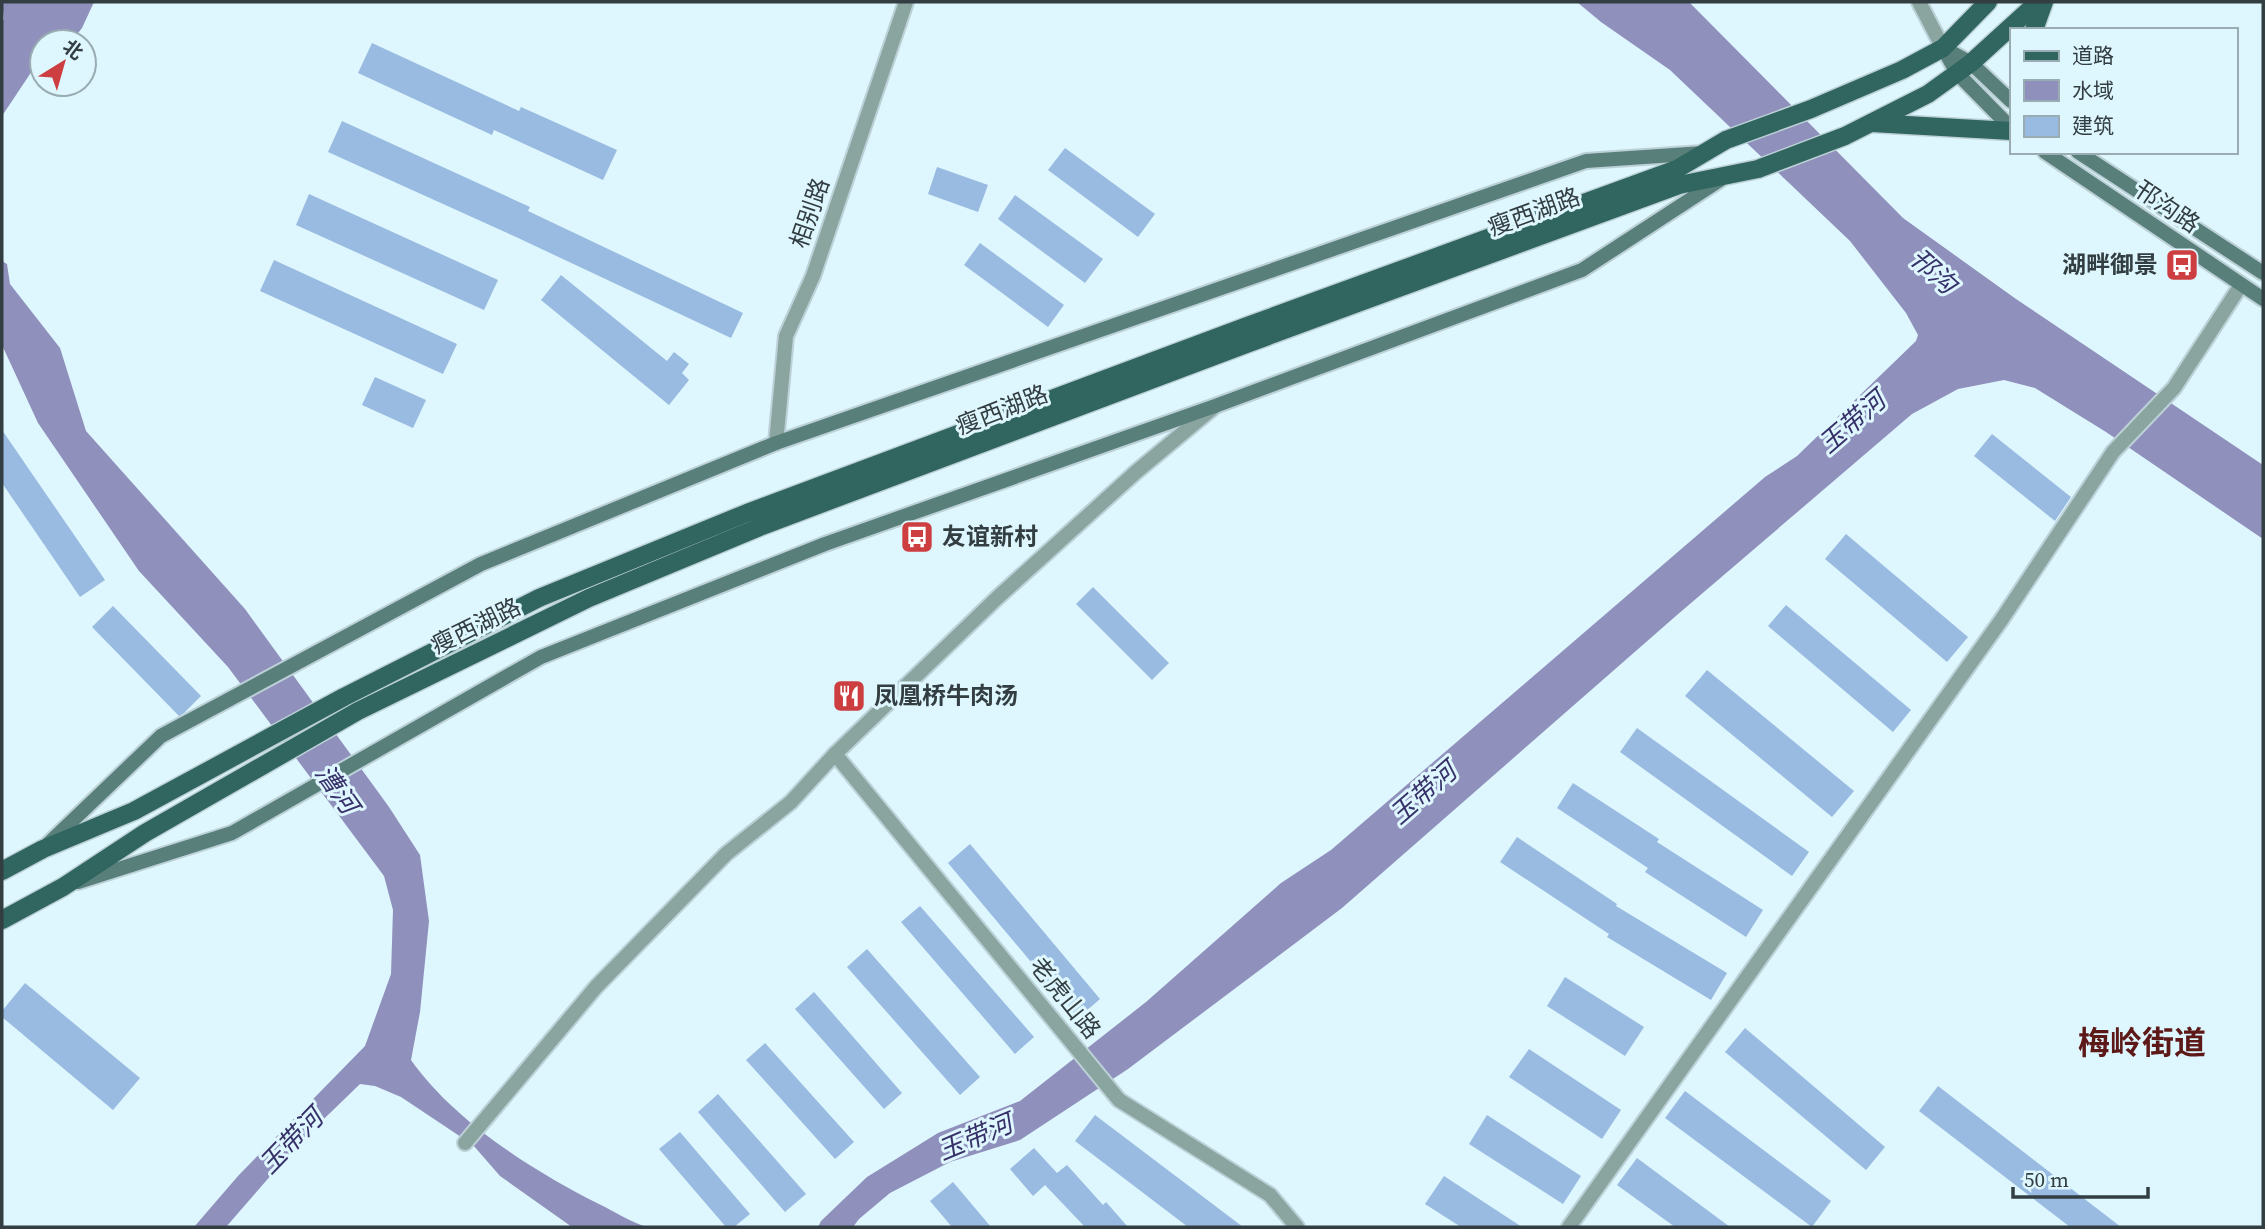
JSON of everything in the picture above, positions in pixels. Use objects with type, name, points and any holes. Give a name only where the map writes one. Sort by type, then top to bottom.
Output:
[{"type":"main road","name":"瘦西湖路","points":[[2,871],[43,849],[134,811],[344,697],[539,598],[735,518],[1677,169],[1726,140],[1811,109],[1902,70],[1943,48],[1989,2]]},
{"type":"main road","name":"瘦西湖路","points":[[2,920],[63,887],[145,833],[358,711],[589,598],[762,526],[1249,343],[1679,185],[1758,169],[1845,136],[1928,94],[1964,68],[2038,2]]},
{"type":"main road","points":[[2035,28],[2044,2]]},
{"type":"main road","points":[[1872,123],[2010,130]]},
{"type":"street","name":"相别路","points":[[776,443],[786,336],[813,275],[906,2]]},
{"type":"street","points":[[1919,2],[1943,48],[1964,68],[2010,100]]},
{"type":"street","points":[[1964,68],[2010,129]]},
{"type":"street","points":[[43,849],[160,736],[481,564],[776,443],[1586,161],[1704,153]]},
{"type":"street","name":"邗沟路","points":[[2048,154],[2263,299]]},
{"type":"street","name":"邗沟路","points":[[2081,154],[2263,273]]},
{"type":"street","points":[[63,887],[232,833],[541,657],[825,544],[1215,406],[1582,270],[1725,176]]},
{"type":"street","points":[[1569,1227],[2002,619],[2113,452],[2174,388],[2241,285]]},
{"type":"street","points":[[465,1143],[605,978],[726,854],[791,802],[835,754],[997,597],[1136,472],[1215,406]]},
{"type":"street","name":"老虎山路","points":[[835,754],[1119,1100],[1270,1195],[1297,1227]]},
{"type":"water","points":[[2,2],[94,2],[82,28],[28,28],[28,77],[2,116],[2,22]]},
{"type":"water","points":[[1577,2],[1689,2],[1903,218],[2016,299],[2263,465],[2263,539],[2106,432],[2035,388],[2004,380],[1958,389],[1912,414],[1342,908],[1128,1069],[1020,1140],[950,1162],[890,1193],[853,1227],[818,1227],[867,1177],[938,1133],[1020,1101],[1146,1002],[1281,883],[1331,850],[1765,477],[1797,456],[1916,341],[1918,335],[1906,313],[1850,241],[1670,70]]},
{"type":"water","points":[[2,261],[7,264],[10,284],[60,348],[86,431],[245,609],[389,807],[420,855],[429,921],[420,1012],[411,1060],[449,1104],[496,1142],[574,1191],[647,1227],[572,1227],[500,1176],[473,1145],[401,1097],[375,1086],[360,1084],[299,1143],[226,1227],[194,1227],[238,1176],[365,1046],[391,974],[393,910],[384,876],[228,667],[139,571],[38,423],[2,345]]},
{"type":"building","points":[[372,43],[519,111],[521,107],[617,150],[603,180],[494,130],[492,135],[358,73]]},
{"type":"building","points":[[342,121],[530,207],[528,211],[743,313],[731,338],[328,152]]},
{"type":"building","points":[[1065,148],[1155,214],[1138,237],[1048,170]]},
{"type":"building","points":[[937,167],[988,185],[978,212],[928,194]]},
{"type":"building","points":[[309,194],[498,280],[484,310],[296,225]]},
{"type":"building","points":[[1015,195],[1103,259],[1085,283],[998,219]]},
{"type":"building","points":[[980,243],[1064,305],[1048,327],[964,265]]},
{"type":"building","points":[[274,260],[457,344],[443,374],[260,291]]},
{"type":"building","points":[[561,275],[667,361],[674,352],[689,364],[682,373],[689,380],[669,405],[541,300]]},
{"type":"building","points":[[375,377],[426,400],[413,428],[362,405]]},
{"type":"building","points":[[2,430],[105,580],[80,597],[2,483]]},
{"type":"building","points":[[1992,434],[2071,497],[2055,521],[1974,456]]},
{"type":"building","points":[[1846,534],[1968,637],[1947,662],[1825,559]]},
{"type":"building","points":[[1093,587],[1169,663],[1152,680],[1076,604]]},
{"type":"building","points":[[1786,605],[1911,710],[1893,732],[1768,626]]},
{"type":"building","points":[[113,606],[201,696],[184,713],[179,716],[92,627]]},
{"type":"building","points":[[1707,670],[1854,791],[1832,817],[1685,696]]},
{"type":"building","points":[[1637,728],[1809,852],[1792,876],[1620,752]]},
{"type":"building","points":[[1573,783],[1659,839],[1657,842],[1763,910],[1746,937],[1645,872],[1648,868],[1557,808]]},
{"type":"building","points":[[1517,837],[1617,904],[1616,906],[1727,973],[1711,1000],[1607,937],[1609,934],[1500,862]]},
{"type":"building","points":[[970,844],[1100,999],[1078,1018],[948,863]]},
{"type":"building","points":[[920,906],[1034,1037],[1015,1054],[901,922]]},
{"type":"building","points":[[867,949],[980,1077],[960,1095],[847,967]]},
{"type":"building","points":[[1565,977],[1644,1027],[1625,1056],[1547,1006]]},
{"type":"building","points":[[25,983],[140,1078],[113,1110],[2,1017],[2,1011]]},
{"type":"building","points":[[814,992],[902,1093],[884,1109],[795,1009]]},
{"type":"building","points":[[1745,1028],[1885,1147],[1866,1170],[1725,1052]]},
{"type":"building","points":[[765,1043],[854,1142],[835,1159],[746,1060]]},
{"type":"building","points":[[1529,1049],[1621,1110],[1602,1139],[1509,1077]]},
{"type":"building","points":[[1938,1086],[2121,1227],[2070,1227],[1919,1111]]},
{"type":"building","points":[[1685,1091],[1831,1201],[1812,1227],[1665,1118]]},
{"type":"building","points":[[718,1094],[806,1194],[785,1212],[698,1112]]},
{"type":"building","points":[[1095,1115],[1243,1227],[1188,1227],[1075,1141]]},
{"type":"building","points":[[1487,1115],[1581,1176],[1563,1204],[1469,1144]]},
{"type":"building","points":[[680,1132],[750,1214],[734,1227],[726,1227],[659,1149]]},
{"type":"building","points":[[1034,1148],[1057,1173],[1067,1165],[1103,1205],[1106,1202],[1128,1227],[1085,1227],[1045,1185],[1033,1196],[1010,1169]]},
{"type":"building","points":[[1637,1158],[1730,1227],[1675,1227],[1617,1185]]},
{"type":"building","points":[[1444,1176],[1522,1227],[1461,1227],[1425,1204]]},
{"type":"building","points":[[953,1182],[991,1227],[952,1227],[930,1201]]},
{"type":"place","name":"湖畔御景","points":[[2182,265]]},
{"type":"place","name":"友谊新村","points":[[917,537]]},
{"type":"place","name":"凤凰桥牛肉汤","points":[[849,696]]},
{"type":"district","name":"梅岭街道","points":[[2142,1043]]},
{"type":"water label","name":"邗沟","points":[[1933,271]]},
{"type":"water label","name":"玉带河","points":[[1852,422]]},
{"type":"water label","name":"漕河","points":[[337,789]]},
{"type":"water label","name":"玉带河","points":[[1423,793]]},
{"type":"water label","name":"玉带河","points":[[975,1137]]},
{"type":"water label","name":"玉带河","points":[[291,1141]]}]
